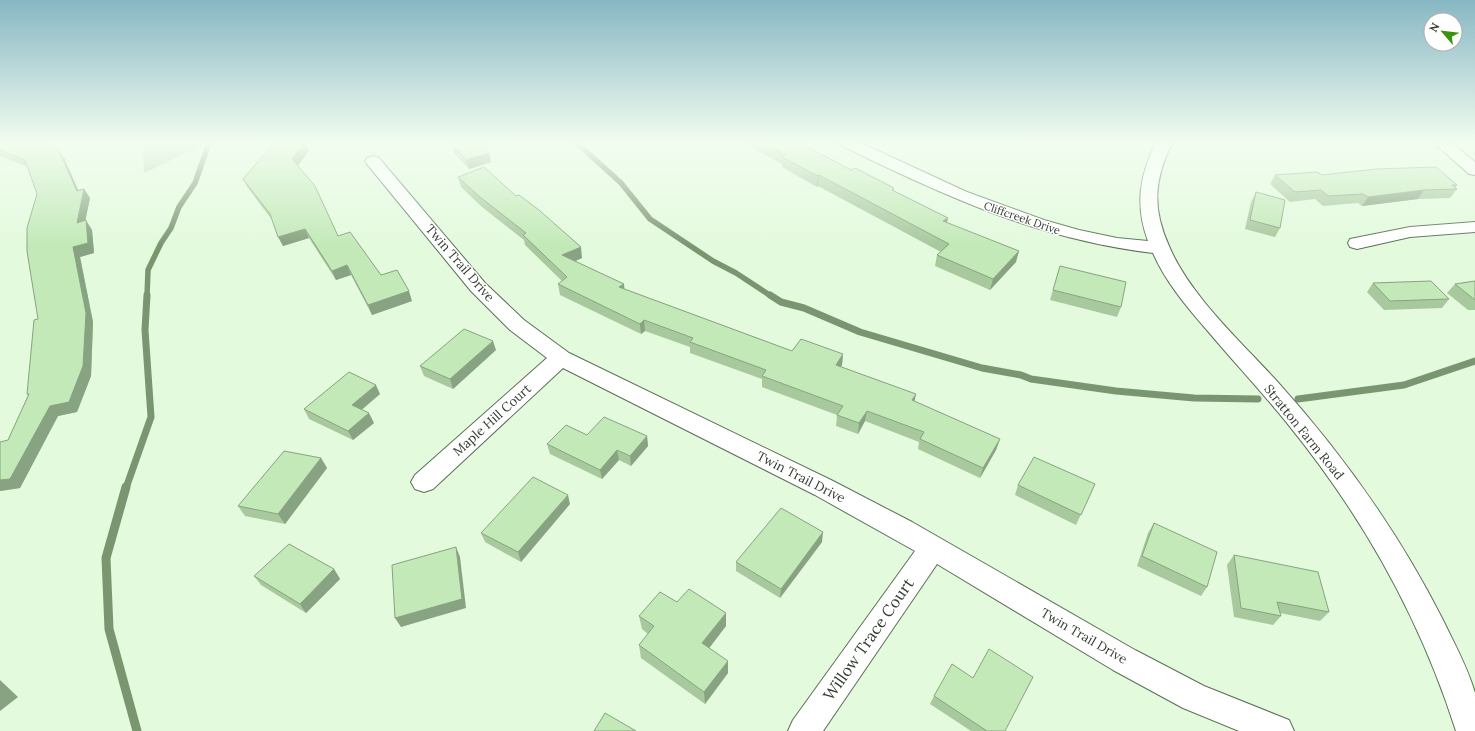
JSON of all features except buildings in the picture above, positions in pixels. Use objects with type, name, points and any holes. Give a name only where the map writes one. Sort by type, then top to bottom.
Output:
[{"type":"street","name":"Twin Trail Drive","points":[[386,177],[478,287],[517,325],[561,358],[824,488],[933,547],[1124,660],[1194,697],[1278,731]]},
{"type":"street","name":"Cliffcreek Drive","points":[[923,177],[988,207],[1059,231],[1092,240],[1130,246],[1159,248]]},
{"type":"street","name":"Stratton Farm Road","points":[[1149,177],[1148,205],[1151,227],[1159,248],[1174,274],[1194,302],[1314,440],[1360,502],[1400,567],[1426,617],[1450,670],[1472,731]]},
{"type":"street","points":[[1357,243],[1410,232],[1475,227]]},
{"type":"street","name":"Maple Hill Court","points":[[424,482],[561,358]]},
{"type":"street","name":"Willow Trace Court","points":[[804,731],[933,547]]},
{"type":"waterway","points":[[147,296],[148,270],[161,243],[171,228],[179,207],[195,183],[197,177]]},
{"type":"waterway","points":[[615,177],[650,219],[713,261],[736,273],[771,296]]},
{"type":"waterway","points":[[126,488],[151,417],[145,330],[147,295]]},
{"type":"waterway","points":[[770,295],[781,302],[804,308],[860,332],[982,368],[1021,375],[1031,379],[1116,391],[1194,398],[1258,399]]},
{"type":"waterway","points":[[1298,399],[1404,385],[1475,361]]},
{"type":"waterway","points":[[126,487],[106,558],[109,629],[137,731]]}]
